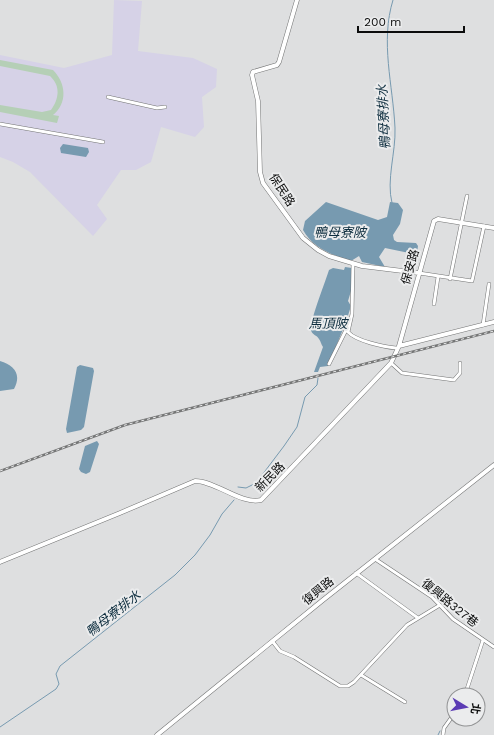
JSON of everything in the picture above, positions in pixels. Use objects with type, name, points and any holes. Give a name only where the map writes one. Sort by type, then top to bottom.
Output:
[{"type":"street","name":"保民路","points":[[298,0],[279,62],[277,65],[253,72],[252,75],[258,101],[260,172],[268,191],[304,238],[329,256],[353,264],[472,281],[484,226]]},
{"type":"street","points":[[108,97],[157,108],[164,107]]},
{"type":"street","points":[[0,124],[103,142]]},
{"type":"street","points":[[450,279],[466,196]]},
{"type":"street","name":"保安路","points":[[398,347],[434,221],[438,219],[494,228]]},
{"type":"street","points":[[329,364],[347,328],[352,314],[353,264]]},
{"type":"street","points":[[434,304],[438,277]]},
{"type":"street","points":[[482,325],[489,284]]},
{"type":"street","points":[[347,328],[350,334],[367,341],[386,347],[398,347],[494,322]]},
{"type":"street","name":"新民路","points":[[0,562],[195,481],[207,483],[232,494],[249,499],[261,500],[391,363],[398,347]]},
{"type":"street","points":[[391,363],[402,374],[454,380],[460,373],[460,363]]},
{"type":"street","name":"復興路","points":[[157,735],[356,573],[494,465]]},
{"type":"street","name":"復興路327巷","points":[[375,558],[432,597],[453,619],[494,647]]},
{"type":"street","points":[[356,573],[418,618]]},
{"type":"street","points":[[273,642],[283,653],[294,657],[340,686],[352,685],[407,624],[440,605]]},
{"type":"street","points":[[468,687],[483,640]]},
{"type":"street","points":[[361,675],[405,702]]},
{"type":"street","points":[[443,735],[446,725]]},
{"type":"shaded area","points":[[114,0],[142,1],[138,51],[193,58],[217,69],[216,87],[202,97],[204,127],[195,137],[161,127],[151,162],[136,170],[121,170],[97,205],[107,219],[93,236],[30,172],[13,162],[0,157],[0,55],[64,68],[112,55]]},
{"type":"green space","points":[[0,60],[53,70],[61,81],[64,93],[61,105],[53,115],[59,116],[57,123],[0,112],[0,105],[42,112],[51,110],[54,106],[58,93],[56,84],[50,76],[0,66]]},
{"type":"water","points":[[63,144],[88,148],[89,152],[86,157],[61,153],[60,148]]},
{"type":"water","name":"鴨母寮陂","points":[[326,202],[378,220],[387,217],[390,202],[398,203],[403,210],[400,224],[393,235],[394,240],[397,242],[416,243],[418,246],[417,252],[414,254],[385,248],[379,257],[385,267],[362,262],[359,256],[351,261],[324,250],[312,242],[303,230],[305,221]]},
{"type":"water","name":"馬頂陂","points":[[345,267],[352,268],[351,291],[348,301],[351,306],[328,366],[320,367],[318,372],[314,372],[323,347],[311,330],[315,311],[329,270],[333,268],[344,270]]},
{"type":"water","points":[[0,361],[13,368],[17,375],[14,389],[0,391]]},
{"type":"water","points":[[80,365],[93,368],[94,371],[84,427],[81,430],[67,433],[66,429],[77,367]]},
{"type":"water","points":[[97,441],[99,444],[90,472],[86,474],[81,472],[79,469],[85,446]]},
{"type":"waterway","name":"鴨母寮排水","points":[[392,203],[390,185],[395,128],[387,48],[389,16],[393,0]]},
{"type":"waterway","name":"鴨母寮排水","points":[[238,487],[246,488],[256,483],[284,446],[297,427],[305,397],[317,385],[318,378]]},
{"type":"waterway","name":"鴨母寮排水","points":[[0,727],[56,689],[59,684],[56,674],[60,666],[175,575],[195,555],[210,535],[222,514],[234,500]]},
{"type":"waterway","points":[[438,735],[440,731]]},
{"type":"railway","points":[[0,471],[125,425],[494,331]]}]
